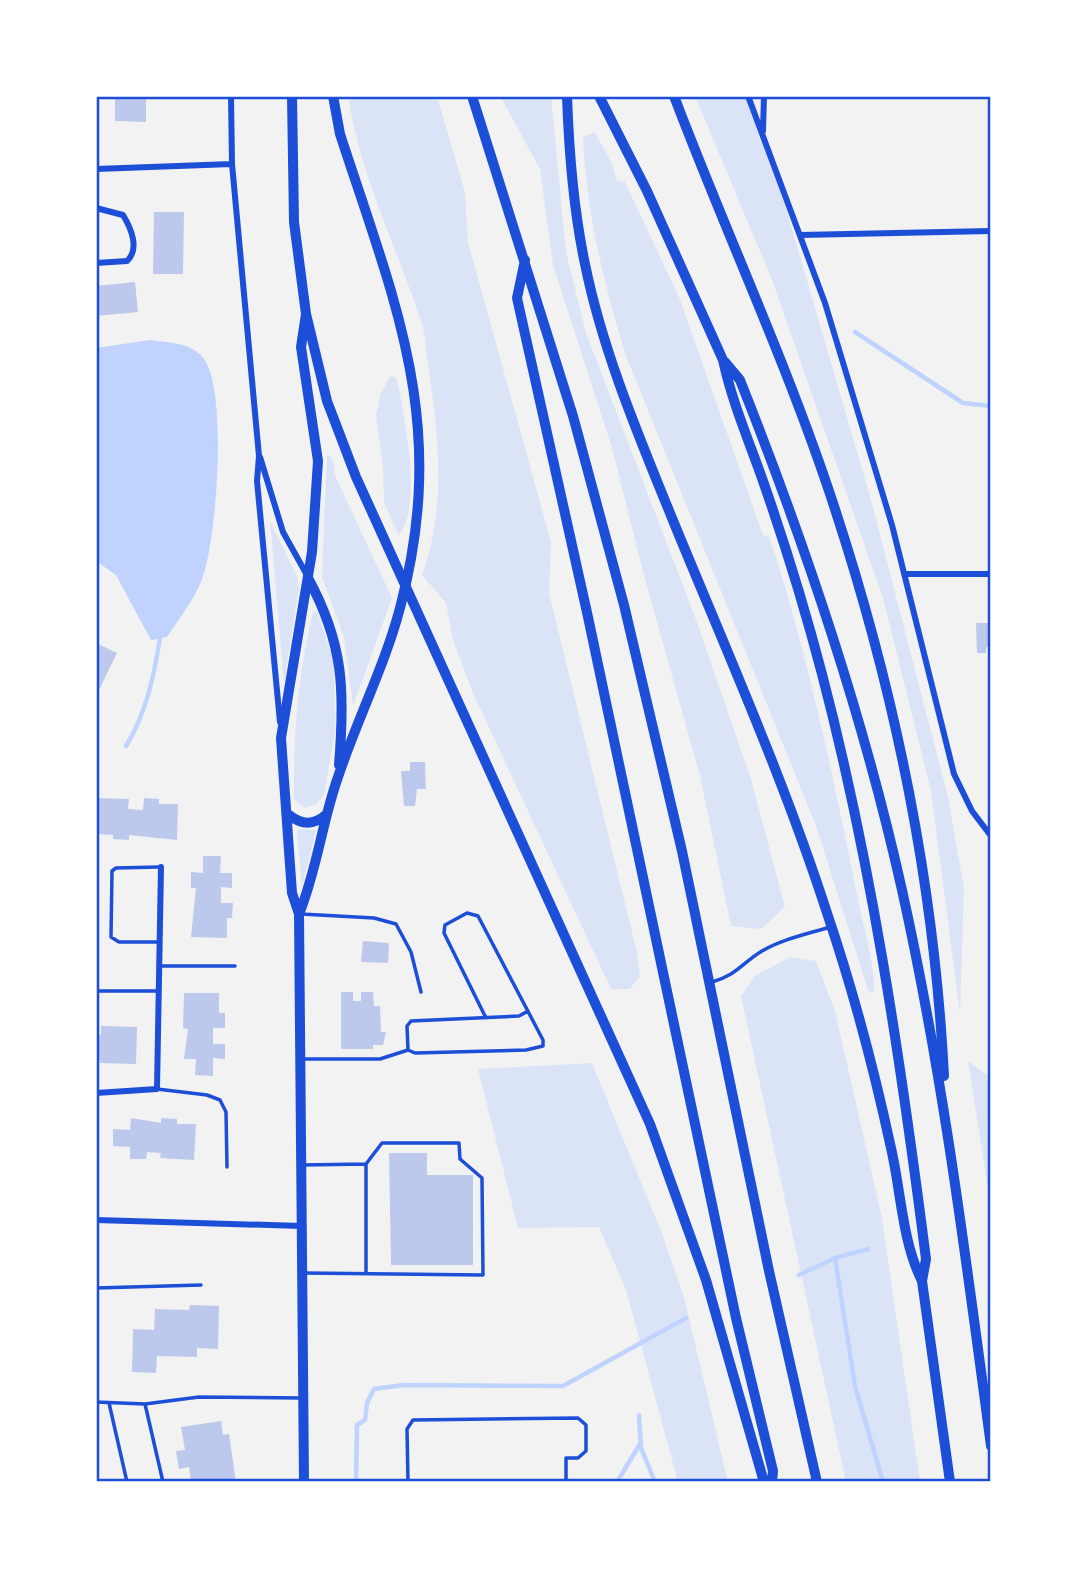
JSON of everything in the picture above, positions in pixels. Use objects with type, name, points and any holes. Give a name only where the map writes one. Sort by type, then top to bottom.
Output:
[{"type":"highway","points":[[292,96],[294,222],[306,314],[327,401],[356,477],[590,988],[659,1148],[706,1280],[764,1482]]},
{"type":"highway","points":[[299,914],[307,894],[338,778],[399,611],[419,509],[420,432],[410,359],[340,134],[333,96]]},
{"type":"highway","points":[[472,96],[573,416],[624,605],[710,982],[779,1317],[817,1482]]},
{"type":"highway","points":[[567,96],[576,214],[585,265],[605,341],[659,487],[778,778],[832,926],[882,1107],[912,1262],[922,1281]]},
{"type":"highway","points":[[599,96],[647,191],[723,360],[728,385],[793,571],[846,773],[884,968],[908,1123],[926,1259],[922,1281],[950,1482]]},
{"type":"highway","points":[[674,96],[802,417],[852,562],[890,703],[924,875],[940,1009],[946,1117]]},
{"type":"highway","points":[[525,259],[517,298],[586,607],[736,1318],[773,1471],[772,1482]]},
{"type":"highway","points":[[304,1482],[299,914],[292,893],[289,815],[281,738],[308,578],[318,461],[301,347],[306,314]]},
{"type":"highway","points":[[723,360],[740,380],[769,454],[846,675],[902,890],[946,1117],[991,1446]]},
{"type":"highway","points":[[308,578],[336,639],[343,701],[338,778]]},
{"type":"highway","points":[[289,815],[306,824],[327,814]]},
{"type":"street","points":[[230,96],[232,164],[259,456],[257,481],[281,738]]},
{"type":"street","points":[[748,96],[828,314],[892,525],[954,774],[972,811],[991,836]]},
{"type":"street","points":[[763,137],[764,96]]},
{"type":"street","points":[[96,169],[232,164]]},
{"type":"street","points":[[96,208],[122,215],[133,236],[133,248],[128,261],[96,263]]},
{"type":"street","points":[[800,235],[991,231]]},
{"type":"street","points":[[259,456],[284,532],[308,578]]},
{"type":"street","points":[[904,574],[991,574]]},
{"type":"street","points":[[96,1093],[157,1089],[161,867]]},
{"type":"street","points":[[96,1220],[302,1226]]},
{"type":"lane","points":[[160,942],[112,939],[112,871],[116,867],[161,867]]},
{"type":"lane","points":[[300,1059],[380,1059],[408,1050],[415,1054],[540,1048],[544,1040],[478,916],[467,913],[447,923],[443,933],[486,1018]]},
{"type":"lane","points":[[299,914],[374,918],[396,924],[414,961],[421,992]]},
{"type":"lane","points":[[710,982],[736,974],[762,951],[781,942],[832,926]]},
{"type":"lane","points":[[160,966],[235,966]]},
{"type":"lane","points":[[96,991],[159,990]]},
{"type":"lane","points":[[408,1050],[407,1026],[411,1021],[519,1016],[528,1011]]},
{"type":"lane","points":[[157,1089],[207,1095],[220,1100],[226,1112],[227,1167]]},
{"type":"lane","points":[[302,1273],[484,1275],[482,1178],[460,1159],[459,1143],[382,1143],[366,1164],[366,1272]]},
{"type":"lane","points":[[301,1165],[366,1164]]},
{"type":"lane","points":[[96,1287],[201,1285]]},
{"type":"lane","points":[[96,1402],[145,1404],[198,1397],[303,1398]]},
{"type":"lane","points":[[108,1403],[127,1482]]},
{"type":"lane","points":[[145,1404],[163,1482]]},
{"type":"lane","points":[[408,1482],[407,1429],[413,1420],[578,1418],[586,1425],[586,1451],[578,1458],[566,1458],[566,1482]]},
{"type":"shaded area","points":[[348,96],[437,96],[465,192],[468,242],[551,542],[549,593],[637,952],[640,976],[630,989],[611,989],[472,691],[453,640],[446,603],[422,575],[435,525],[438,474],[436,422],[425,337],[369,181]]},
{"type":"shaded area","points":[[500,96],[551,96],[566,252],[586,333],[694,614],[751,779],[785,907],[761,929],[731,926],[700,776],[643,572],[612,448],[553,265],[540,169]]},
{"type":"shaded area","points":[[695,96],[753,96],[870,496],[948,797],[964,888],[960,1014],[931,791],[883,598],[772,280]]},
{"type":"shaded area","points":[[595,132],[612,164],[617,181],[625,182],[679,297],[763,535],[769,536],[819,717],[868,946],[873,992],[869,993],[816,826],[626,356],[610,302],[588,192],[583,137]]},
{"type":"shaded area","points":[[391,376],[396,378],[399,389],[410,464],[410,504],[399,536],[384,503],[383,467],[376,415],[381,392]]},
{"type":"shaded area","points":[[327,455],[335,467],[333,471],[392,598],[353,706],[344,637],[322,577]]},
{"type":"shaded area","points":[[270,521],[297,576],[299,587],[284,683]]},
{"type":"shaded area","points":[[317,611],[334,662],[335,732],[324,795],[316,804],[305,808],[294,799],[294,752],[300,682],[313,612]]},
{"type":"shaded area","points":[[316,830],[302,887],[297,831]]},
{"type":"shaded area","points":[[790,957],[816,961],[835,1011],[882,1218],[920,1482],[846,1482],[741,996],[755,976]]},
{"type":"shaded area","points":[[968,1061],[991,1078],[991,1207]]},
{"type":"shaded area","points":[[592,1063],[661,1231],[684,1297],[728,1482],[678,1482],[626,1290],[599,1227],[518,1228],[478,1069]]},
{"type":"water","points":[[150,340],[187,346],[204,359],[211,376],[216,402],[218,434],[212,536],[201,582],[167,637],[151,640],[116,575],[96,561],[96,348]]},
{"type":"building","points":[[115,96],[146,96],[146,122],[115,121]]},
{"type":"building","points":[[154,212],[184,212],[183,274],[153,274]]},
{"type":"building","points":[[135,282],[138,312],[96,316],[96,286]]},
{"type":"building","points":[[976,623],[990,623],[991,647],[986,647],[986,653],[977,653]]},
{"type":"building","points":[[96,643],[117,653],[96,696]]},
{"type":"building","points":[[410,762],[425,762],[426,789],[417,789],[415,806],[404,806],[401,771],[410,771]]},
{"type":"building","points":[[96,798],[129,799],[128,809],[143,810],[144,798],[159,799],[159,804],[178,804],[177,840],[129,835],[129,840],[113,839],[113,835],[96,834]]},
{"type":"building","points":[[203,856],[221,856],[220,873],[232,873],[232,888],[221,887],[221,903],[233,903],[232,918],[227,918],[227,938],[191,937],[196,888],[191,888],[191,872],[203,873]]},
{"type":"building","points":[[363,941],[389,943],[388,963],[361,962]]},
{"type":"building","points":[[341,992],[353,992],[353,1001],[361,1001],[361,992],[373,992],[374,1006],[380,1006],[381,1032],[386,1032],[383,1045],[373,1045],[373,1049],[341,1049]]},
{"type":"building","points":[[184,993],[219,993],[219,1013],[225,1013],[225,1028],[213,1028],[213,1044],[225,1044],[225,1059],[213,1058],[213,1076],[195,1075],[196,1059],[184,1059],[188,1029],[183,1028]]},
{"type":"building","points":[[101,1026],[137,1027],[136,1064],[100,1063],[100,1060],[96,1060],[96,1035],[101,1035]]},
{"type":"building","points":[[131,1118],[161,1123],[161,1118],[177,1119],[177,1124],[196,1124],[194,1160],[160,1158],[161,1153],[147,1152],[146,1159],[130,1159],[130,1147],[113,1146],[113,1129],[130,1130]]},
{"type":"building","points":[[389,1153],[427,1153],[427,1175],[473,1175],[473,1265],[391,1265]]},
{"type":"building","points":[[190,1305],[219,1306],[218,1349],[197,1348],[197,1357],[157,1356],[156,1373],[132,1372],[133,1329],[154,1330],[155,1309],[189,1310]]},
{"type":"building","points":[[221,1421],[223,1435],[229,1434],[236,1482],[191,1482],[189,1467],[179,1469],[176,1451],[185,1450],[181,1427]]},
{"type":"waterway","points":[[855,332],[963,403],[991,406]]},
{"type":"waterway","points":[[126,746],[139,721],[148,694],[160,638]]},
{"type":"waterway","points":[[799,1275],[835,1258],[868,1249]]},
{"type":"waterway","points":[[835,1258],[855,1386],[883,1482]]},
{"type":"waterway","points":[[356,1482],[357,1425],[365,1420],[367,1403],[374,1389],[404,1385],[563,1386],[686,1318]]},
{"type":"waterway","points":[[639,1415],[641,1448],[655,1482]]},
{"type":"waterway","points":[[617,1482],[640,1444]]}]
